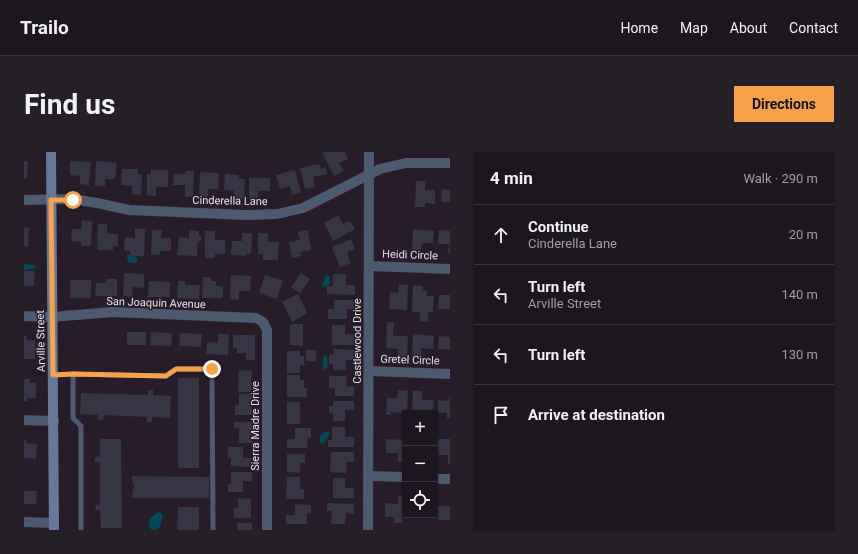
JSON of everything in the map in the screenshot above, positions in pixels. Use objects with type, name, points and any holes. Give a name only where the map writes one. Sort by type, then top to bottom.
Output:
[{"type":"main road","name":"Arville Street","points":[[51,152],[54,527]]},
{"type":"street","name":"Castlewood Drive","points":[[368,530],[369,152]]},
{"type":"street","name":"Cinderella Lane","points":[[24,200],[79,200],[129,210],[247,215],[277,214],[303,208],[380,169],[406,163],[450,163]]},
{"type":"street","name":"Heidi Circle","points":[[369,266],[450,269]]},
{"type":"street","name":"San Joaquin Avenue","points":[[24,316],[52,317],[112,312],[256,318],[263,322]]},
{"type":"street","name":"Sierra Madre Drive","points":[[263,322],[267,330],[267,530]]},
{"type":"street","name":"Gretel Circle","points":[[369,371],[450,374]]},
{"type":"street","points":[[24,420],[54,421]]},
{"type":"street","points":[[369,476],[402,478]]},
{"type":"street","points":[[438,479],[450,479]]},
{"type":"street","points":[[24,522],[54,527]]},
{"type":"lane","points":[[53,375],[166,376],[176,369],[212,369],[213,530]]},
{"type":"lane","points":[[73,374],[73,418],[80,426],[81,530]]},
{"type":"water","points":[[128,254],[137,258],[136,263],[128,262]]},
{"type":"water","points":[[24,264],[35,265],[36,267],[34,269],[24,270]]},
{"type":"water","points":[[326,275],[330,277],[330,284],[324,287],[322,285]]},
{"type":"water","points":[[326,355],[328,367],[325,370],[322,367],[323,357]]},
{"type":"water","points":[[327,431],[330,434],[323,444],[320,443],[320,435]]},
{"type":"water","points":[[159,512],[163,517],[160,527],[156,530],[152,530],[149,527],[150,520],[152,516]]},
{"type":"building","points":[[345,152],[348,159],[339,163],[344,171],[334,176],[322,153]]},
{"type":"building","points":[[24,161],[28,161],[27,178],[24,178]]},
{"type":"building","points":[[70,161],[91,162],[89,185],[80,184],[80,176],[70,175]]},
{"type":"building","points":[[96,161],[117,163],[115,179],[105,179],[105,186],[95,186]]},
{"type":"building","points":[[319,164],[321,169],[325,167],[327,174],[313,177],[315,187],[305,189],[300,168]]},
{"type":"building","points":[[122,169],[138,169],[138,174],[142,175],[141,195],[132,194],[132,186],[121,185]]},
{"type":"building","points":[[151,170],[168,170],[168,187],[156,187],[156,196],[147,195],[147,174],[151,174]]},
{"type":"building","points":[[295,170],[301,192],[292,195],[290,186],[280,189],[276,175]]},
{"type":"building","points":[[186,171],[194,171],[193,197],[185,197],[185,185],[173,185],[174,174],[186,174]]},
{"type":"building","points":[[200,172],[219,173],[218,189],[208,189],[208,198],[199,197]]},
{"type":"building","points":[[225,174],[239,175],[239,179],[245,179],[244,199],[234,199],[234,191],[224,190]]},
{"type":"building","points":[[249,178],[270,178],[270,191],[258,191],[258,199],[249,199]]},
{"type":"building","points":[[416,181],[425,181],[425,190],[435,190],[435,204],[425,203],[425,207],[415,207]]},
{"type":"building","points":[[442,189],[450,190],[450,202],[441,202]]},
{"type":"building","points":[[338,215],[343,224],[350,221],[355,229],[333,241],[324,223]]},
{"type":"building","points":[[82,220],[92,221],[91,246],[81,246],[81,242],[71,241],[72,229],[81,229]]},
{"type":"building","points":[[98,224],[107,224],[107,233],[118,234],[118,246],[113,246],[113,250],[97,250]]},
{"type":"building","points":[[24,227],[29,228],[28,247],[24,246]]},
{"type":"building","points":[[135,228],[145,229],[144,256],[130,256],[130,251],[124,251],[125,237],[135,238]]},
{"type":"building","points":[[413,229],[434,231],[433,243],[422,243],[421,252],[412,251]]},
{"type":"building","points":[[152,230],[162,230],[161,238],[171,238],[171,251],[160,251],[160,255],[151,254]]},
{"type":"building","points":[[189,230],[199,231],[199,236],[201,236],[201,241],[198,241],[197,256],[177,255],[179,237],[189,238]]},
{"type":"building","points":[[308,230],[311,250],[300,252],[301,256],[292,258],[289,242],[300,240],[298,232]]},
{"type":"building","points":[[439,230],[450,231],[450,253],[448,253],[449,244],[438,244]]},
{"type":"building","points":[[205,231],[215,231],[215,240],[225,240],[225,254],[215,254],[215,258],[205,258]]},
{"type":"building","points":[[242,233],[252,233],[251,254],[246,254],[246,256],[231,255],[232,241],[242,241]]},
{"type":"building","points":[[258,233],[268,233],[268,242],[279,242],[278,260],[263,260],[263,254],[258,254]]},
{"type":"building","points":[[351,239],[355,249],[347,252],[351,263],[340,267],[332,247]]},
{"type":"building","points":[[24,271],[35,271],[34,286],[24,286]]},
{"type":"building","points":[[124,273],[144,274],[144,288],[133,287],[132,297],[123,296]]},
{"type":"building","points":[[301,273],[310,279],[300,293],[291,287]]},
{"type":"building","points":[[333,274],[346,274],[346,285],[355,285],[355,295],[327,294],[327,286],[333,286]]},
{"type":"building","points":[[231,275],[251,276],[250,291],[239,291],[239,300],[230,299]]},
{"type":"building","points":[[265,275],[283,281],[277,299],[259,293]]},
{"type":"building","points":[[203,277],[211,277],[211,281],[216,281],[216,286],[223,287],[223,298],[202,298]]},
{"type":"building","points":[[106,279],[117,279],[117,296],[95,296],[96,283],[106,283]]},
{"type":"building","points":[[70,280],[91,280],[91,298],[70,298]]},
{"type":"building","points":[[149,281],[170,282],[170,297],[148,297]]},
{"type":"building","points":[[178,281],[185,281],[185,285],[200,285],[199,299],[177,298]]},
{"type":"building","points":[[399,284],[408,285],[407,310],[389,309],[390,292],[398,293]]},
{"type":"building","points":[[413,285],[423,286],[423,291],[427,291],[427,296],[434,296],[433,312],[428,312],[428,322],[420,321],[420,312],[412,312]]},
{"type":"building","points":[[298,294],[307,313],[292,322],[282,302]]},
{"type":"building","points":[[439,295],[450,295],[450,309],[438,309]]},
{"type":"building","points":[[334,300],[355,300],[355,309],[347,309],[347,319],[328,319],[328,309],[334,309]]},
{"type":"building","points":[[387,322],[394,322],[393,336],[408,336],[407,356],[398,356],[398,349],[386,348]]},
{"type":"building","points":[[290,324],[303,324],[303,346],[290,345]]},
{"type":"building","points":[[332,325],[345,325],[345,334],[355,334],[354,345],[332,345]]},
{"type":"building","points":[[127,332],[146,332],[146,345],[127,345]]},
{"type":"building","points":[[151,332],[172,333],[171,346],[150,345]]},
{"type":"building","points":[[180,333],[202,334],[201,347],[179,346]]},
{"type":"building","points":[[218,334],[229,334],[228,355],[206,354],[207,342],[218,343]]},
{"type":"building","points":[[413,334],[434,336],[433,349],[421,348],[421,357],[412,356]]},
{"type":"building","points":[[233,335],[255,335],[255,360],[246,360],[246,353],[237,353],[237,348],[233,348]]},
{"type":"building","points":[[24,336],[27,336],[26,340],[35,340],[35,359],[24,359]]},
{"type":"building","points":[[439,336],[450,337],[450,350],[438,349]]},
{"type":"building","points":[[334,349],[354,350],[354,360],[346,360],[346,370],[333,370],[333,364],[329,364],[329,355],[333,355]]},
{"type":"building","points":[[306,350],[316,350],[316,361],[306,361]]},
{"type":"building","points":[[287,351],[300,351],[300,356],[304,356],[304,365],[300,365],[300,373],[287,373]]},
{"type":"building","points":[[239,370],[252,371],[251,392],[238,392]]},
{"type":"building","points":[[287,375],[300,375],[300,380],[304,380],[304,388],[307,388],[307,397],[287,397]]},
{"type":"building","points":[[329,376],[347,376],[346,386],[354,387],[354,396],[335,396],[335,388],[329,388]]},
{"type":"building","points":[[178,378],[199,378],[199,468],[178,468]]},
{"type":"building","points":[[24,379],[30,379],[30,383],[36,383],[36,398],[27,398],[27,401],[24,401]]},
{"type":"building","points":[[148,390],[153,390],[153,395],[171,396],[170,418],[152,417],[152,422],[147,422],[147,417],[104,415],[103,420],[98,420],[98,415],[80,414],[81,393],[148,395]]},
{"type":"building","points":[[398,390],[408,391],[407,410],[402,410],[402,413],[391,412],[391,415],[386,415],[387,398],[397,398]]},
{"type":"building","points":[[413,391],[422,391],[422,400],[434,400],[433,410],[412,410]]},
{"type":"building","points":[[239,394],[252,394],[252,415],[235,415],[235,405],[239,405]]},
{"type":"building","points":[[450,397],[450,418],[447,418],[447,413],[438,413],[438,400],[449,401]]},
{"type":"building","points":[[333,401],[354,401],[354,410],[345,410],[345,421],[333,421],[333,413],[329,413],[329,406],[333,406]]},
{"type":"building","points":[[287,402],[300,402],[300,424],[287,424]]},
{"type":"building","points":[[234,422],[252,422],[252,443],[239,443],[239,428],[234,428]]},
{"type":"building","points":[[332,427],[345,427],[345,437],[354,437],[354,447],[328,447],[328,440],[332,440]]},
{"type":"building","points":[[295,428],[311,428],[311,438],[308,438],[307,448],[287,448],[287,439],[295,439]]},
{"type":"building","points":[[24,439],[26,440],[26,443],[37,444],[36,459],[24,458]]},
{"type":"building","points":[[100,439],[121,439],[122,528],[101,528],[100,510],[95,510],[96,505],[100,505],[100,462],[95,462],[95,457],[100,456]]},
{"type":"building","points":[[386,439],[402,440],[402,462],[398,462],[398,453],[386,453]]},
{"type":"building","points":[[438,439],[450,439],[450,464],[448,464],[448,455],[438,455]]},
{"type":"building","points":[[228,447],[243,447],[243,458],[252,458],[251,467],[231,466],[231,458],[228,458]]},
{"type":"building","points":[[331,452],[354,452],[354,462],[347,462],[346,473],[330,472]]},
{"type":"building","points":[[287,454],[305,454],[305,463],[300,463],[300,473],[287,472]]},
{"type":"building","points":[[231,472],[252,472],[252,481],[243,481],[243,492],[228,492],[228,484],[231,484]]},
{"type":"building","points":[[132,476],[209,477],[209,498],[132,498],[134,484]]},
{"type":"building","points":[[287,477],[300,477],[300,489],[304,489],[304,499],[286,499]]},
{"type":"building","points":[[333,478],[345,478],[345,488],[354,488],[354,498],[333,498]]},
{"type":"building","points":[[24,491],[37,491],[36,504],[24,504]]},
{"type":"building","points":[[398,496],[402,496],[402,523],[394,523],[394,517],[385,517],[385,503],[398,504]]},
{"type":"building","points":[[238,498],[251,499],[251,518],[234,518],[234,508],[238,508]]},
{"type":"building","points":[[327,503],[354,504],[354,514],[346,513],[345,524],[331,524],[332,511],[327,511]]},
{"type":"building","points":[[295,504],[311,505],[311,513],[307,513],[307,524],[286,524],[286,515],[295,515]]},
{"type":"building","points":[[438,506],[450,506],[450,520],[438,520]]},
{"type":"building","points":[[178,507],[199,507],[199,530],[177,530]]},
{"type":"building","points":[[237,523],[252,523],[252,530],[237,530]]},
{"type":"route","points":[[73,200],[51,200],[53,375],[166,376],[176,369],[212,369]]}]
